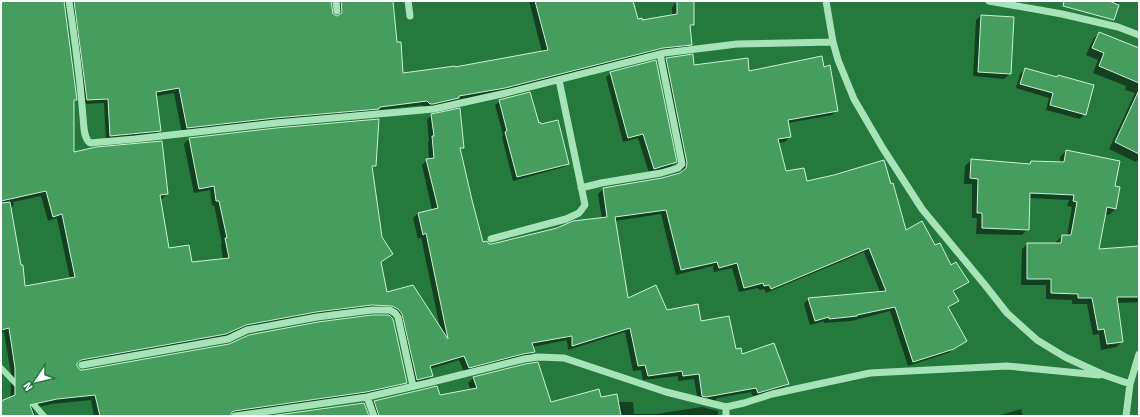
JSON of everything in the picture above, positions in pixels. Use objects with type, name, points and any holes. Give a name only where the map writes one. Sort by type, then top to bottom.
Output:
[{"type":"street","points":[[69,1],[84,126],[86,139],[90,142],[135,139],[276,123],[434,109],[559,80],[660,54],[737,44],[833,42]]},
{"type":"street","points":[[336,1],[337,10]]},
{"type":"street","points":[[408,1],[410,16]]},
{"type":"street","points":[[826,1],[833,42],[838,60],[854,99],[882,147],[922,209],[985,284],[1007,314],[1037,340],[1065,357],[1104,375],[1130,384]]},
{"type":"street","points":[[988,1],[1062,14],[1118,27],[1139,35]]},
{"type":"street","points":[[581,188],[601,183],[661,173],[678,168],[682,164],[660,54]]},
{"type":"street","points":[[491,238],[566,219],[579,213],[585,205],[559,80]]},
{"type":"street","points":[[82,365],[228,339],[247,330],[317,317],[372,310],[390,310],[398,317],[413,386]]},
{"type":"street","points":[[1126,416],[1130,384],[1139,354]]},
{"type":"street","points":[[235,416],[366,397],[524,359],[538,357],[564,358],[666,392],[726,407],[772,394],[870,373],[1007,366],[1104,375]]},
{"type":"street","points":[[366,397],[374,416]]},
{"type":"street","points":[[726,407],[726,416]]},
{"type":"building","points":[[1,1],[64,1],[77,100],[74,100],[74,152],[96,147],[162,141],[168,194],[160,195],[169,248],[189,245],[192,262],[229,258],[225,238],[227,238],[219,201],[216,201],[214,186],[199,189],[189,138],[276,128],[379,119],[376,166],[372,166],[382,237],[393,254],[381,262],[387,292],[413,285],[448,339],[426,233],[423,235],[418,213],[438,208],[426,159],[434,158],[432,136],[434,136],[431,114],[460,108],[464,148],[460,148],[472,200],[483,242],[487,241],[489,244],[492,244],[557,228],[573,221],[607,217],[603,188],[662,178],[680,173],[686,168],[687,163],[666,58],[693,54],[694,65],[748,58],[749,71],[822,56],[824,67],[830,65],[838,111],[788,120],[791,137],[778,139],[786,171],[804,168],[807,181],[834,175],[884,160],[891,184],[893,183],[906,230],[922,221],[935,245],[940,243],[951,265],[956,262],[969,282],[953,291],[959,301],[948,307],[967,341],[954,349],[913,362],[895,307],[857,316],[829,319],[829,317],[815,321],[808,298],[886,291],[869,248],[771,289],[769,285],[764,286],[763,283],[744,288],[737,263],[719,268],[717,262],[681,270],[666,210],[615,217],[628,298],[656,285],[667,310],[698,304],[701,321],[729,316],[736,349],[741,348],[742,354],[774,343],[789,384],[758,393],[756,388],[706,397],[702,396],[699,374],[683,376],[682,371],[648,376],[645,365],[638,366],[630,328],[572,346],[572,336],[532,343],[535,352],[469,368],[464,356],[430,366],[433,376],[417,380],[402,314],[398,309],[392,306],[372,305],[316,312],[246,325],[226,334],[81,360],[77,363],[77,366],[80,370],[83,370],[229,344],[249,335],[318,322],[372,315],[389,315],[393,319],[407,383],[366,392],[234,411],[230,416],[100,416],[95,395],[57,399],[30,405],[34,416],[1,416],[1,401],[15,395],[15,368],[9,328],[1,330],[1,203],[10,202],[21,265],[23,265],[25,286],[75,277],[62,214],[53,217],[46,191],[1,201]]},
{"type":"building","points":[[74,1],[331,1],[333,14],[337,16],[342,13],[341,1],[393,1],[397,42],[401,42],[403,73],[455,67],[548,50],[535,1],[633,1],[638,19],[642,18],[642,20],[677,14],[677,1],[694,1],[694,25],[690,25],[692,45],[663,48],[505,88],[459,96],[459,98],[433,104],[430,104],[427,101],[380,107],[379,109],[275,118],[187,128],[179,88],[156,92],[161,131],[110,136],[108,99],[87,100]]},
{"type":"building","points":[[1064,1],[1109,1],[1119,5],[1114,20],[1063,6]]},
{"type":"building","points":[[981,15],[1014,17],[1011,74],[978,72]]},
{"type":"building","points":[[1099,32],[1139,48],[1139,83],[1099,66],[1104,53],[1092,48]]},
{"type":"building","points":[[656,60],[677,162],[654,169],[643,134],[628,138],[610,72]]},
{"type":"building","points":[[1025,68],[1094,85],[1086,115],[1050,105],[1053,93],[1020,84]]},
{"type":"building","points":[[1139,90],[1139,154],[1115,142]]},
{"type":"building","points":[[530,92],[539,123],[540,122],[541,124],[558,120],[569,164],[517,177],[505,132],[507,131],[499,100]]},
{"type":"building","points":[[1066,150],[1120,161],[1115,186],[1120,187],[1116,209],[1107,207],[1099,249],[1139,246],[1139,297],[1117,297],[1123,342],[1107,344],[1104,329],[1098,330],[1092,298],[1078,298],[1078,294],[1051,293],[1051,279],[1027,279],[1027,243],[1061,243],[1062,235],[1071,235],[1077,202],[1073,201],[1074,195],[1030,193],[1029,230],[982,228],[982,213],[977,213],[978,179],[970,178],[971,159],[1030,164],[1031,161],[1064,162]]},
{"type":"building","points":[[538,362],[551,402],[599,389],[601,397],[617,394],[621,416],[379,416],[374,401],[437,386],[440,395],[477,388],[473,377]]},
{"type":"building","points":[[364,403],[369,416],[270,416]]},
{"type":"waterway","points":[[1,368],[21,389]]},
{"type":"waterway","points":[[29,399],[44,416]]}]
